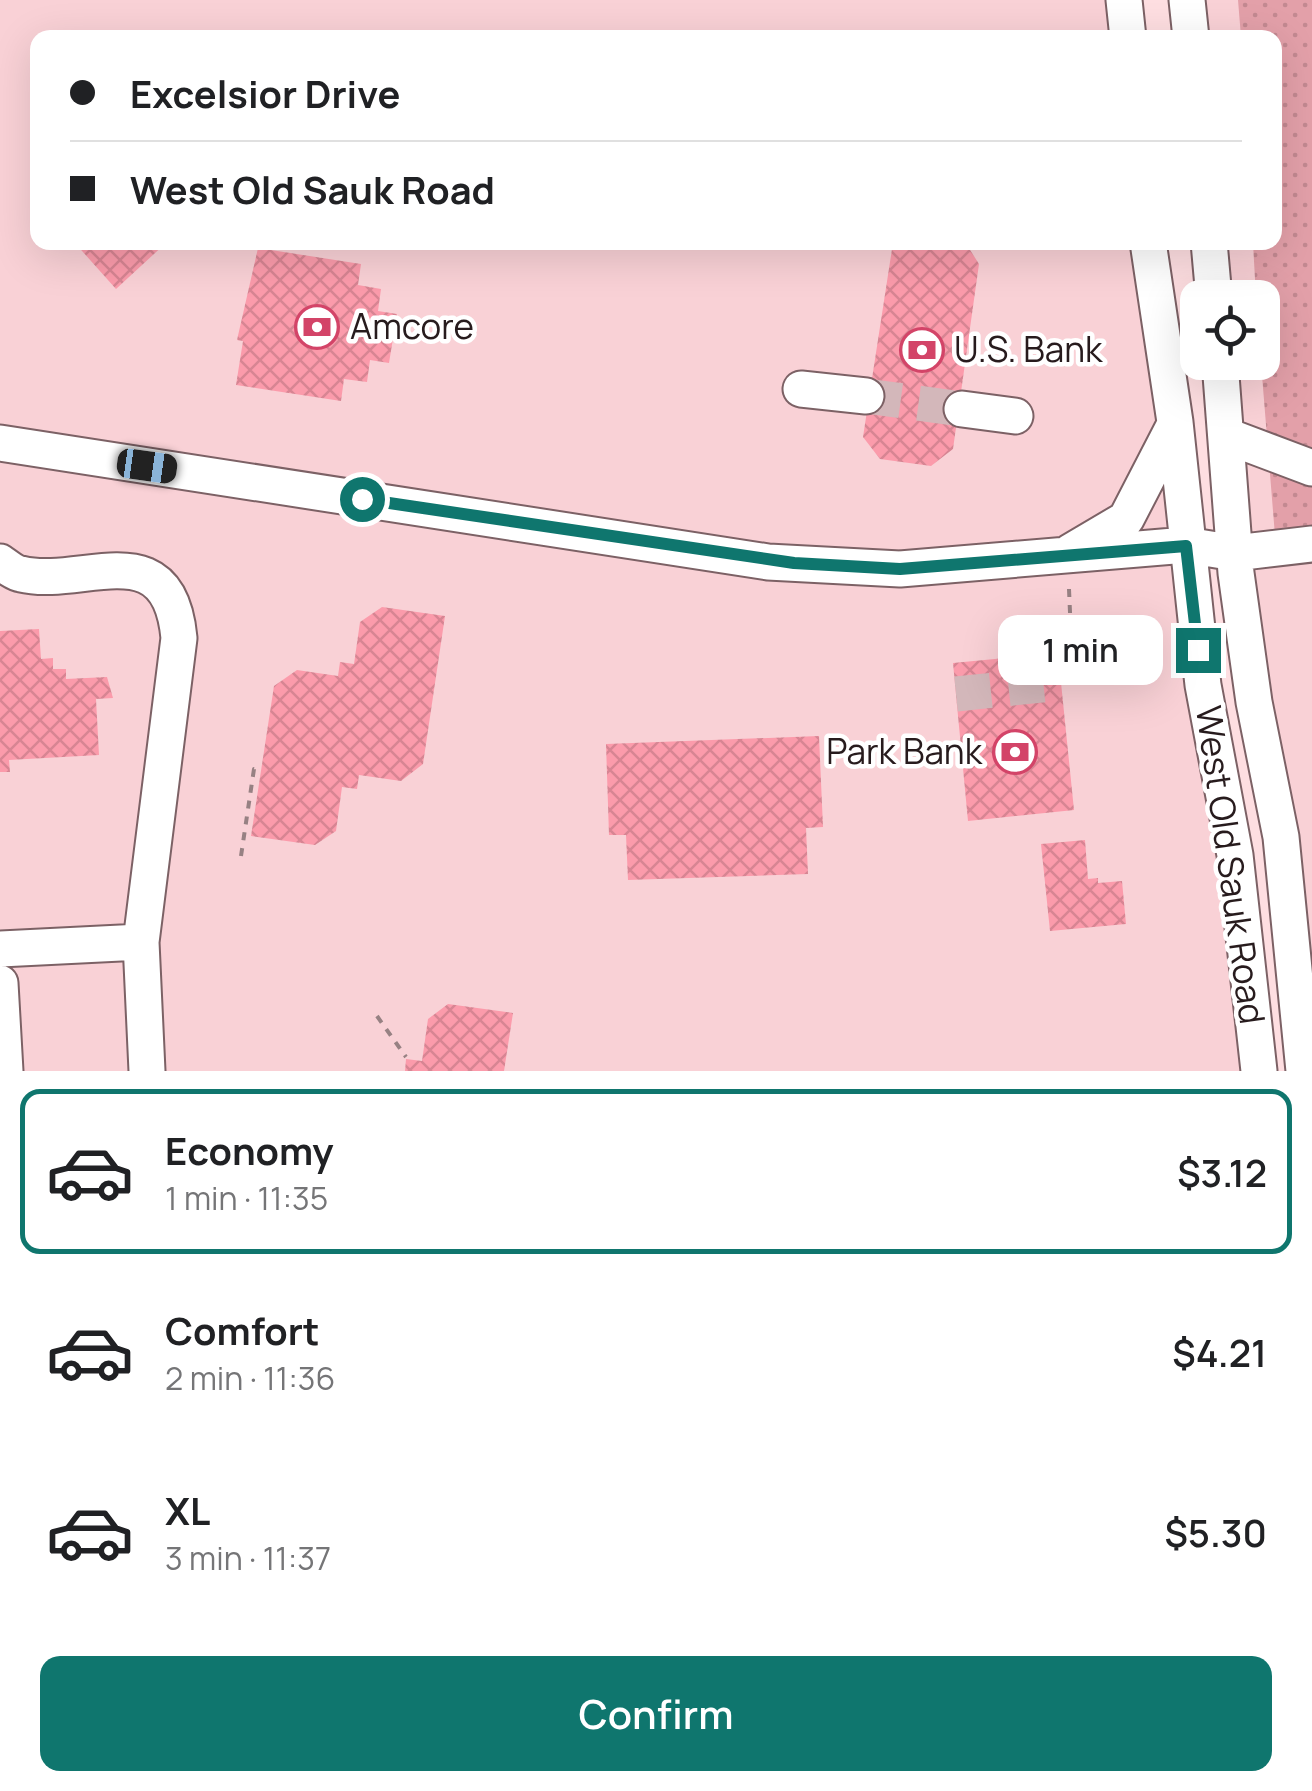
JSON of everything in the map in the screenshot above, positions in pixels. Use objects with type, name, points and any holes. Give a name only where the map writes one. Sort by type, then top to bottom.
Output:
[{"type":"street","points":[[1124,0],[1127,30]]},
{"type":"street","points":[[1187,0],[1189,30]]},
{"type":"street","name":"West Old Sauk Road","points":[[1149,250],[1175,422],[1209,724],[1235,855],[1258,1061]]},
{"type":"street","points":[[1211,250],[1213,280]]},
{"type":"street","name":"West Old Sauk Road","points":[[1222,380],[1235,552],[1254,702],[1282,837],[1306,1054]]},
{"type":"street","points":[[801,389],[866,396]]},
{"type":"street","points":[[962,408],[1015,416]]},
{"type":"street","points":[[1067,572],[1126,519],[1175,422]]},
{"type":"street","points":[[1227,436],[1312,468]]},
{"type":"street","points":[[0,443],[768,562],[1067,572],[1186,546],[1235,552],[1312,544]]},
{"type":"street","points":[[0,562],[21,574],[128,570],[158,583],[176,608],[178,638],[141,942],[147,1071]]},
{"type":"street","points":[[0,949],[141,942]]},
{"type":"street","points":[[0,982],[6,1071]]},
{"type":"street","points":[[1258,1061],[1306,1054]]},
{"type":"path","points":[[1067,572],[1072,659]]},
{"type":"path","points":[[241,856],[254,769],[260,770]]},
{"type":"path","points":[[378,1016],[406,1057]]},
{"type":"shaded area","points":[[0,0],[1124,0],[1127,30],[30,30],[30,250],[1149,250],[1259,1071],[0,1071]]},
{"type":"shaded area","points":[[1187,0],[1312,0],[1312,1045],[1222,380],[1280,380],[1280,280],[1212,280],[1210,250],[1282,250],[1282,30],[1190,30]]},
{"type":"shaded area","points":[[1238,0],[1312,0],[1312,544],[1276,548],[1262,380],[1280,380],[1280,280],[1255,280],[1253,250],[1282,250],[1282,30],[1240,30]]},
{"type":"building","points":[[81,250],[158,250],[116,289]]},
{"type":"building","name":"Amcore","points":[[258,250],[361,264],[358,285],[381,289],[378,311],[397,314],[389,363],[370,360],[367,382],[344,379],[341,401],[236,385],[243,341],[237,340]]},
{"type":"building","name":"U.S. Bank","points":[[892,250],[970,250],[979,264],[953,449],[931,466],[880,459],[863,437]]},
{"type":"building","points":[[382,607],[445,616],[423,764],[401,781],[359,775],[357,789],[342,787],[336,831],[315,845],[251,836],[274,686],[297,670],[338,676],[340,662],[354,664],[360,622]]},
{"type":"building","points":[[39,629],[41,659],[53,658],[53,669],[66,669],[66,679],[107,677],[113,698],[96,699],[99,755],[9,760],[10,772],[0,772],[0,631]]},
{"type":"building","name":"Park Bank","points":[[1058,653],[1074,810],[968,821],[953,663]]},
{"type":"building","points":[[819,736],[823,827],[806,828],[808,874],[628,880],[626,835],[609,835],[606,744]]},
{"type":"building","points":[[1085,840],[1088,879],[1098,878],[1098,883],[1122,881],[1126,924],[1050,931],[1041,844]]},
{"type":"building","points":[[448,1004],[513,1013],[504,1071],[405,1071],[406,1059],[422,1061],[428,1019]]},
{"type":"tunnel","points":[[866,396],[962,409]]},
{"type":"tunnel","points":[[956,694],[1061,683]]},
{"type":"place","name":"Amcore","points":[[317,327]]},
{"type":"place","name":"U.S. Bank","points":[[922,350]]},
{"type":"place","name":"Park Bank","points":[[1015,752]]},
{"type":"route","points":[[362,499],[768,562],[900,569],[1186,546],[1198,650]]}]
